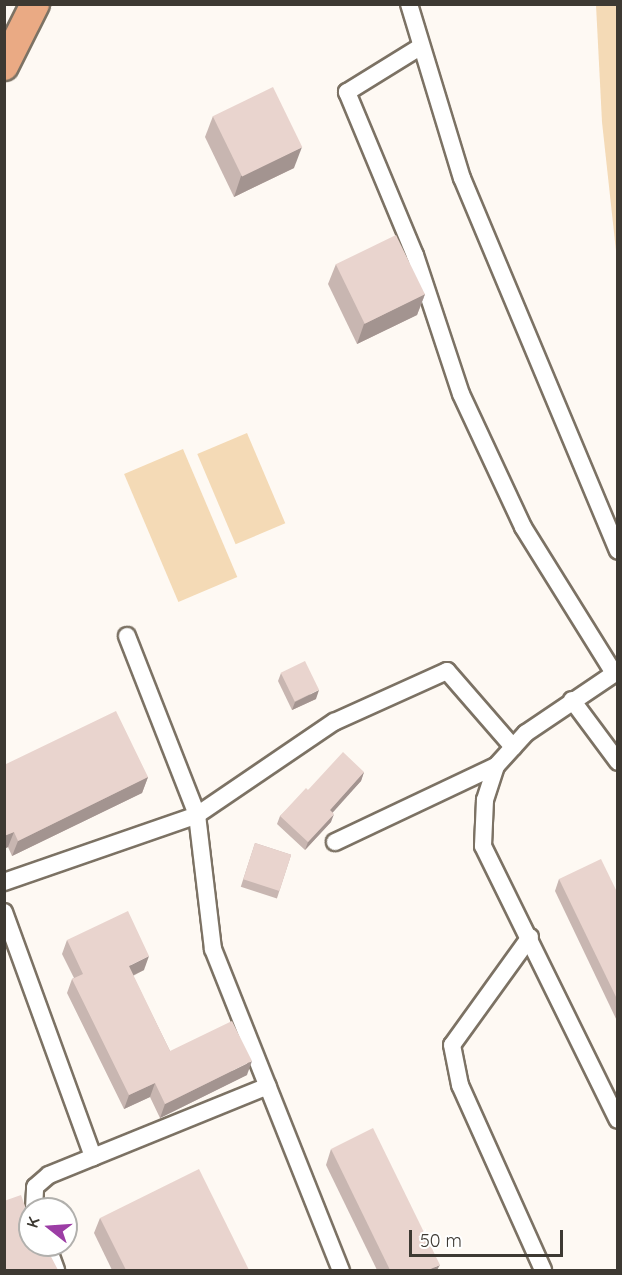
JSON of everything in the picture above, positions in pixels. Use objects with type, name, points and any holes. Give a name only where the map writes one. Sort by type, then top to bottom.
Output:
[{"type":"highway","points":[[4,66],[35,4]]},
{"type":"street","points":[[409,4],[420,47],[462,178],[618,551]]},
{"type":"street","points":[[420,47],[347,92],[415,255],[461,394],[523,526],[616,672],[526,733],[496,766],[484,800],[483,846],[530,937],[618,1120]]},
{"type":"street","points":[[127,636],[197,815],[213,949],[341,1270]]},
{"type":"street","points":[[4,882],[197,815],[334,722],[447,671],[513,747]]},
{"type":"street","points":[[572,700],[618,762]]},
{"type":"street","points":[[335,842],[496,766]]},
{"type":"street","points":[[4,912],[93,1157]]},
{"type":"street","points":[[530,937],[452,1045],[460,1085],[543,1270]]},
{"type":"street","points":[[35,1197],[35,1187],[49,1175],[268,1086]]},
{"type":"shaded area","points":[[596,5],[617,5],[617,260],[602,122]]},
{"type":"shaded area","points":[[247,433],[285,523],[236,544],[197,454]]},
{"type":"shaded area","points":[[183,449],[237,577],[178,602],[124,474]]},
{"type":"building","points":[[273,87],[302,147],[242,177],[213,116]]},
{"type":"building","points":[[396,235],[425,294],[365,324],[336,264]]},
{"type":"building","points":[[305,661],[319,690],[295,702],[281,673]]},
{"type":"building","points":[[116,711],[148,777],[18,841],[14,832],[4,836],[4,765]]},
{"type":"building","points":[[343,752],[364,772],[330,810],[334,814],[308,842],[280,816]]},
{"type":"building","points":[[255,843],[291,855],[279,891],[243,879]]},
{"type":"building","points":[[601,859],[618,894],[618,1001],[559,879]]},
{"type":"building","points":[[128,911],[149,956],[129,966],[170,1051],[232,1021],[252,1061],[165,1104],[155,1083],[129,1095],[72,979],[83,974],[67,940]]},
{"type":"building","points":[[373,1128],[440,1265],[428,1270],[390,1270],[331,1149]]},
{"type":"building","points":[[199,1169],[249,1270],[126,1270],[100,1218]]},
{"type":"building","points":[[21,1195],[22,1197],[18,1197],[18,1257],[51,1257],[58,1270],[4,1270],[4,1201]]}]
